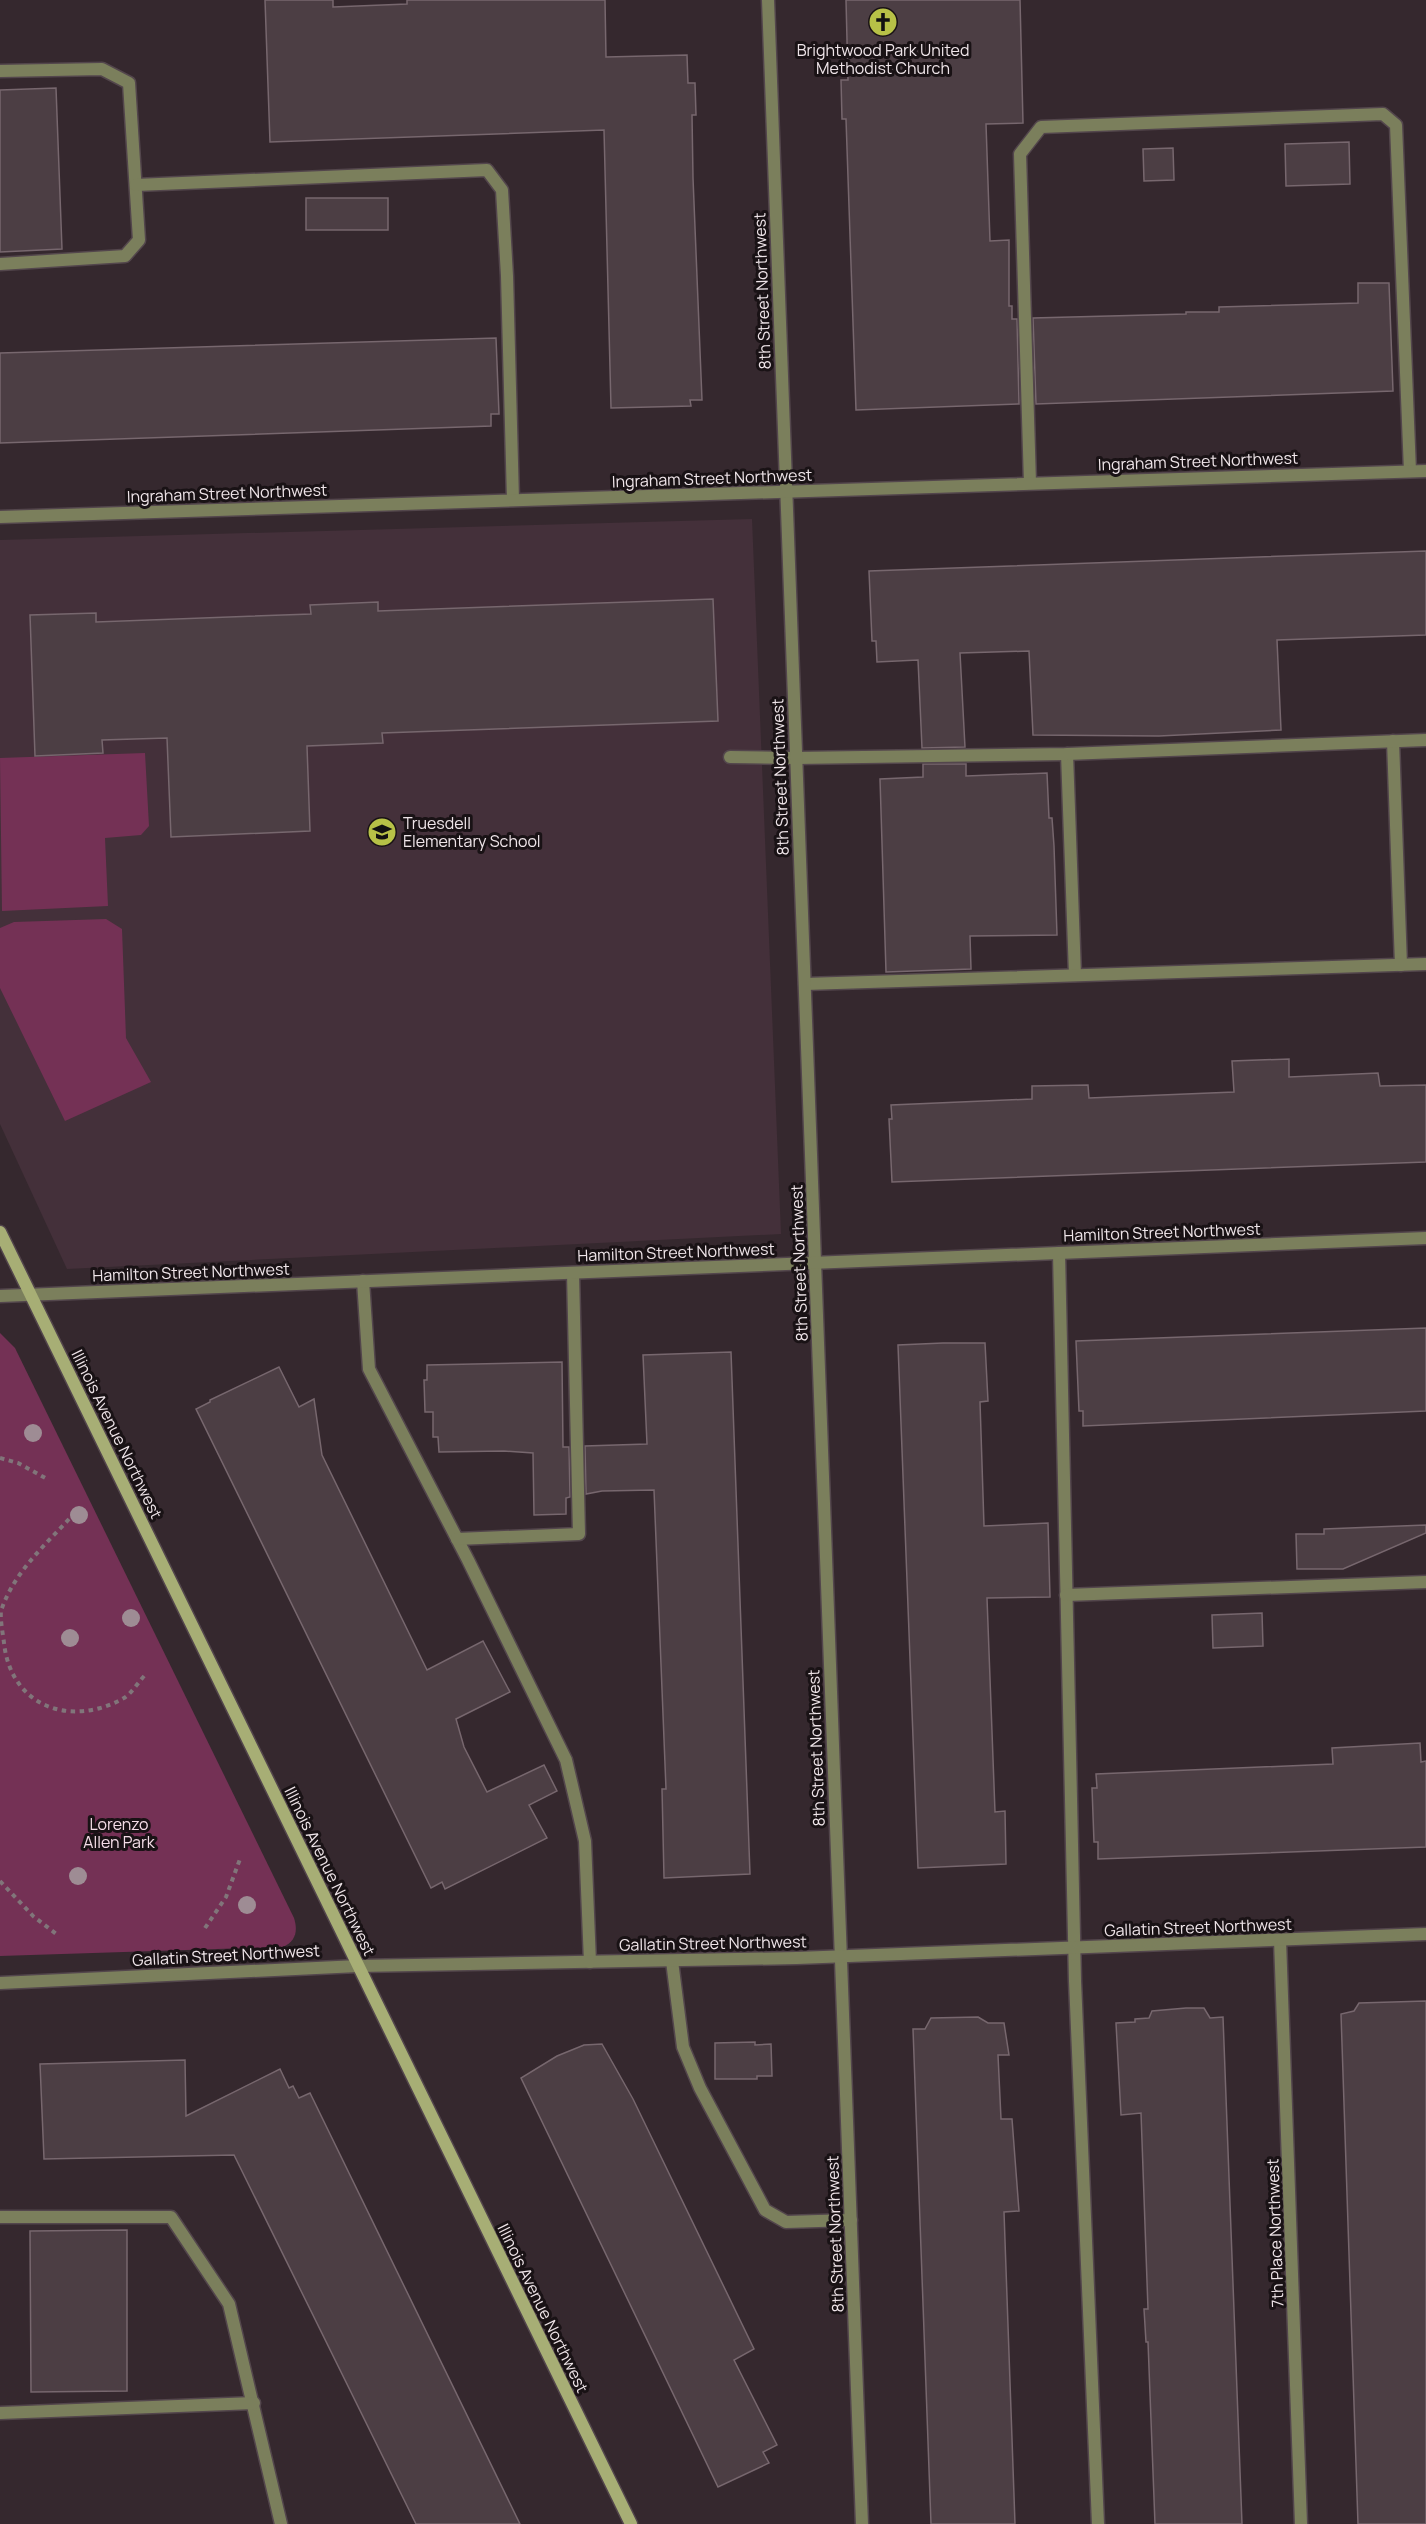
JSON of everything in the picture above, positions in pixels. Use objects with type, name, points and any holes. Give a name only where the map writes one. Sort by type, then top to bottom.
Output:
[{"type":"street","name":"8th Street Northwest","points":[[768,0],[862,2524]]},
{"type":"street","points":[[0,71],[102,69],[129,83],[139,240],[125,256],[0,264]]},
{"type":"street","points":[[1030,483],[1020,154],[1041,127],[1383,114],[1396,125],[1410,471]]},
{"type":"street","points":[[136,185],[487,170],[502,190],[513,500]]},
{"type":"street","name":"Ingraham Street Northwest","points":[[0,517],[1426,471]]},
{"type":"street","points":[[730,757],[1067,754],[1426,740]]},
{"type":"street","points":[[1393,741],[1401,965]]},
{"type":"street","points":[[1067,754],[1075,975]]},
{"type":"street","points":[[805,984],[1426,964]]},
{"type":"street","name":"Illinois Avenue Northwest","points":[[0,1232],[631,2524]]},
{"type":"street","name":"Hamilton Street Northwest","points":[[0,1296],[1426,1238]]},
{"type":"street","points":[[1059,1253],[1074,1948],[1098,2524]]},
{"type":"street","points":[[457,1539],[579,1534],[573,1273]]},
{"type":"street","points":[[363,1281],[369,1369],[457,1539],[566,1760],[585,1841],[590,1962]]},
{"type":"street","points":[[1066,1594],[1426,1582]]},
{"type":"street","name":"Gallatin Street Northwest","points":[[0,1983],[358,1966],[841,1956],[1426,1934]]},
{"type":"street","name":"7th Place Northwest","points":[[1280,1940],[1301,2524]]},
{"type":"street","points":[[672,1961],[683,2047],[700,2088],[765,2210],[786,2222],[851,2220]]},
{"type":"street","points":[[0,2217],[171,2217],[229,2304],[281,2524]]},
{"type":"street","points":[[0,2414],[254,2403]]},
{"type":"path","points":[[0,1458],[18,1462],[49,1480]]},
{"type":"path","points":[[69,1519],[22,1570],[0,1613],[6,1661],[20,1686],[44,1706],[61,1712],[88,1712],[126,1697],[146,1674]]},
{"type":"path","points":[[205,1928],[226,1897],[240,1859]]},
{"type":"path","points":[[0,1881],[33,1916],[59,1936]]},
{"type":"shaded area","name":"Truesdell Elementary School","points":[[752,519],[781,1234],[67,1269],[0,1124],[0,540]]},
{"type":"green space","points":[[145,753],[149,826],[141,835],[105,838],[108,906],[2,911],[0,758]]},
{"type":"green space","points":[[106,919],[122,929],[126,1038],[151,1082],[65,1121],[0,988],[0,928],[14,922]]},
{"type":"green space","name":"Lorenzo Allen Park","points":[[0,1333],[15,1348],[294,1918],[295,1935],[291,1942],[283,1947],[0,1956]]},
{"type":"building","points":[[265,0],[333,0],[333,7],[407,4],[407,0],[605,0],[606,57],[687,55],[688,83],[695,83],[696,115],[692,115],[693,178],[702,400],[690,400],[691,406],[611,408],[604,130],[270,142]]},
{"type":"building","points":[[846,0],[1020,0],[1023,123],[986,124],[990,241],[1009,240],[1009,306],[1012,306],[1012,319],[1017,319],[1019,404],[856,410],[846,119],[842,119],[841,80],[848,80]]},
{"type":"building","points":[[56,88],[62,249],[0,252],[0,90]]},
{"type":"building","points":[[1349,142],[1350,184],[1286,186],[1285,144]]},
{"type":"building","points":[[1173,148],[1174,180],[1144,181],[1143,149]]},
{"type":"building","points":[[306,198],[388,198],[388,230],[306,230]]},
{"type":"building","points":[[1358,283],[1389,283],[1393,391],[1036,404],[1033,318],[1186,314],[1186,312],[1219,312],[1219,307],[1358,303]]},
{"type":"building","points":[[496,338],[499,414],[491,414],[491,426],[0,443],[0,353]]},
{"type":"building","points":[[1426,551],[1426,635],[1277,640],[1281,730],[1159,736],[1033,735],[1029,651],[960,653],[965,747],[922,748],[918,660],[877,662],[876,641],[872,641],[869,571]]},
{"type":"building","points":[[713,599],[718,721],[382,733],[383,743],[307,746],[310,831],[171,837],[167,738],[102,740],[103,753],[35,756],[30,615],[96,613],[96,622],[311,614],[310,605],[378,602],[378,611]]},
{"type":"building","points":[[923,764],[966,764],[966,776],[1047,773],[1049,818],[1052,818],[1054,846],[1057,935],[970,936],[971,969],[886,972],[880,779],[923,777]]},
{"type":"building","points":[[1289,1059],[1289,1077],[1378,1073],[1380,1086],[1426,1085],[1426,1162],[892,1182],[889,1119],[892,1119],[891,1105],[1032,1099],[1032,1086],[1088,1085],[1089,1098],[1234,1092],[1232,1061]]},
{"type":"building","points":[[1426,1328],[1426,1411],[1083,1426],[1083,1411],[1079,1411],[1076,1341]]},
{"type":"building","points":[[985,1343],[988,1401],[980,1402],[984,1526],[1048,1523],[1050,1597],[987,1598],[995,1812],[1005,1811],[1006,1864],[918,1868],[898,1345]]},
{"type":"building","points":[[731,1352],[750,1874],[664,1878],[662,1789],[666,1789],[654,1490],[602,1491],[586,1494],[585,1446],[647,1444],[643,1355]]},
{"type":"building","points":[[562,1362],[563,1447],[569,1447],[570,1497],[566,1498],[566,1514],[534,1515],[533,1453],[439,1452],[438,1437],[433,1437],[433,1412],[425,1412],[424,1380],[427,1380],[427,1365]]},
{"type":"building","points":[[279,1367],[299,1407],[314,1399],[322,1455],[427,1670],[483,1641],[510,1692],[456,1719],[464,1747],[487,1792],[544,1765],[557,1791],[529,1805],[547,1838],[445,1889],[442,1882],[431,1888],[196,1409]]},
{"type":"building","points":[[1426,1525],[1426,1533],[1343,1569],[1297,1569],[1296,1534],[1324,1534],[1324,1529]]},
{"type":"building","points":[[1262,1613],[1263,1646],[1213,1648],[1212,1615]]},
{"type":"building","points":[[1420,1743],[1421,1762],[1426,1761],[1426,1847],[1098,1859],[1098,1842],[1094,1842],[1092,1788],[1097,1788],[1096,1774],[1333,1764],[1332,1748]]},
{"type":"building","points":[[1426,2001],[1426,2524],[1358,2524],[1341,2014],[1354,2011],[1359,2003]]},
{"type":"building","points":[[1204,2008],[1210,2018],[1223,2017],[1242,2524],[1155,2524],[1148,2342],[1146,2342],[1144,2309],[1148,2309],[1141,2113],[1121,2115],[1116,2023],[1135,2022],[1135,2019],[1149,2018],[1152,2011]]},
{"type":"building","points":[[978,2017],[988,2023],[1004,2023],[1009,2055],[998,2055],[1001,2119],[1012,2119],[1019,2211],[1004,2212],[1015,2524],[931,2524],[913,2029],[925,2029],[931,2018]]},
{"type":"building","points":[[755,2042],[755,2045],[771,2044],[772,2076],[757,2076],[757,2079],[715,2079],[715,2043]]},
{"type":"building","points":[[602,2044],[633,2099],[754,2349],[734,2360],[777,2445],[763,2452],[769,2463],[718,2487],[521,2078],[557,2056],[584,2045]]},
{"type":"building","points":[[185,2060],[186,2116],[280,2069],[289,2088],[293,2086],[299,2098],[310,2093],[520,2524],[416,2524],[234,2155],[44,2159],[40,2064]]},
{"type":"building","points":[[127,2230],[127,2391],[31,2392],[30,2231]]},
{"type":"place","name":"Brightwood Park United Methodist Church","points":[[883,22]]},
{"type":"place","name":"Truesdell Elementary School","points":[[382,832]]}]
